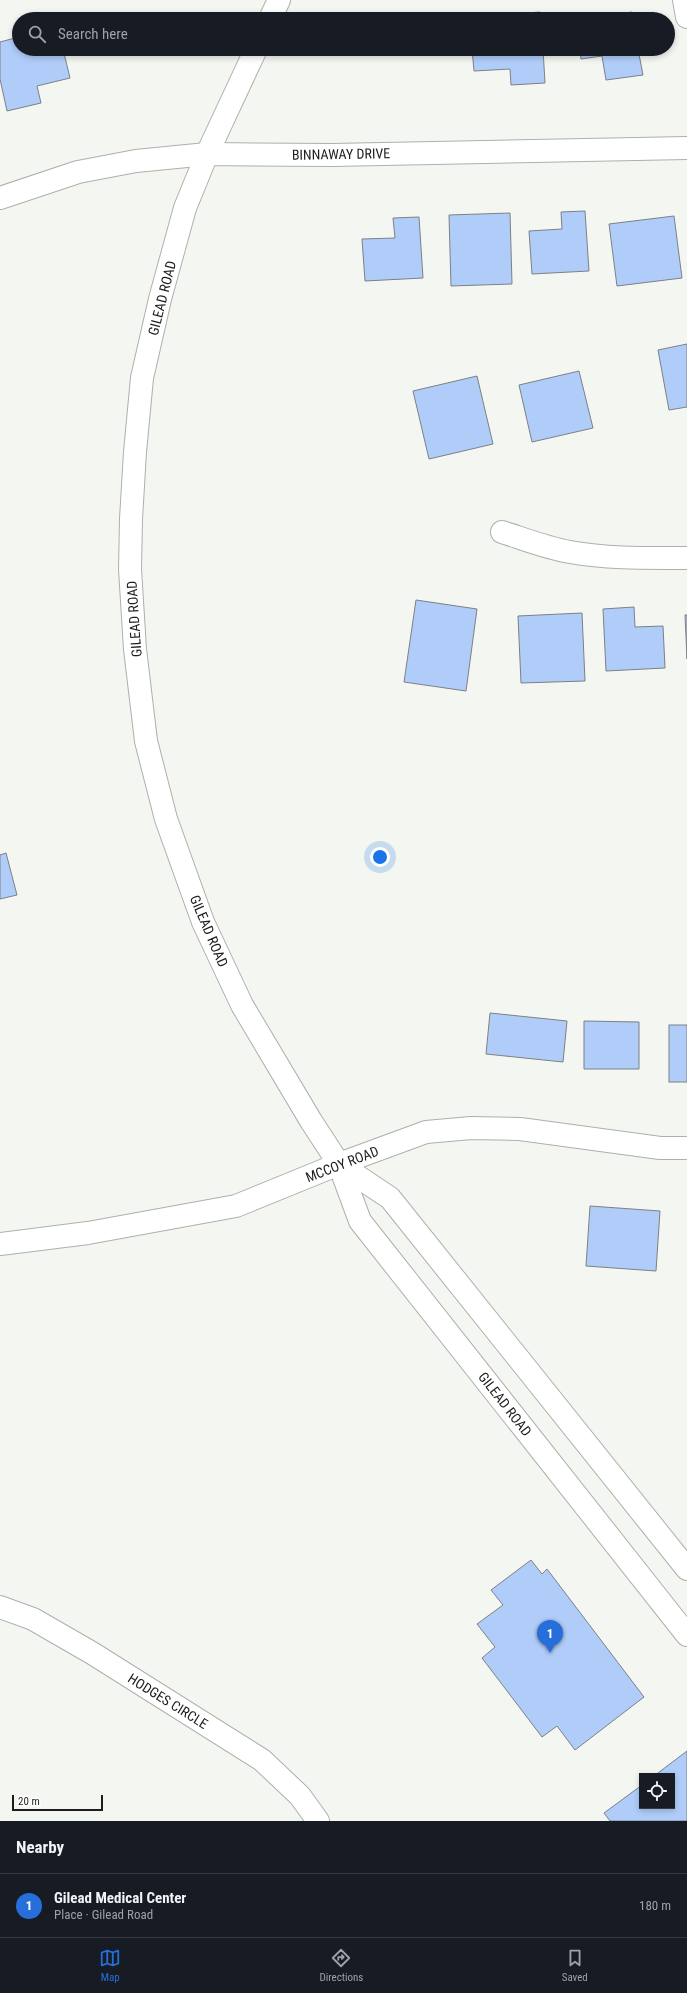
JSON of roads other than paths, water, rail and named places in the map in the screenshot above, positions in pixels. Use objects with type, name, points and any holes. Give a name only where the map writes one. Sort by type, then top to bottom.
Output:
[{"type":"main road","points":[[273,12],[279,0]]},
{"type":"main road","points":[[684,0],[687,17]]},
{"type":"main road","name":"GILEAD ROAD","points":[[253,56],[207,154],[185,208],[160,299],[142,386],[135,452],[130,569],[135,649],[146,741],[166,818],[203,922],[242,1005],[311,1121],[339,1164],[360,1221],[687,1635]]},
{"type":"main road","name":"BINNAWAY DRIVE","points":[[0,198],[78,172],[136,161],[207,154],[332,155],[687,148]]},
{"type":"main road","points":[[502,532],[538,544],[570,552],[620,558],[687,558]]},
{"type":"main road","name":"MCCOY ROAD","points":[[0,1244],[88,1233],[236,1206],[339,1164],[426,1132],[471,1128],[520,1129],[660,1148],[687,1148]]},
{"type":"main road","name":"GILEAD ROAD","points":[[339,1164],[390,1198],[687,1569]]},
{"type":"main road","name":"HODGES CIRCLE","points":[[0,1606],[33,1620],[92,1653],[262,1760],[300,1796],[318,1821]]},
{"type":"place","name":"Gilead Medical Center","points":[[550,1653]]}]
